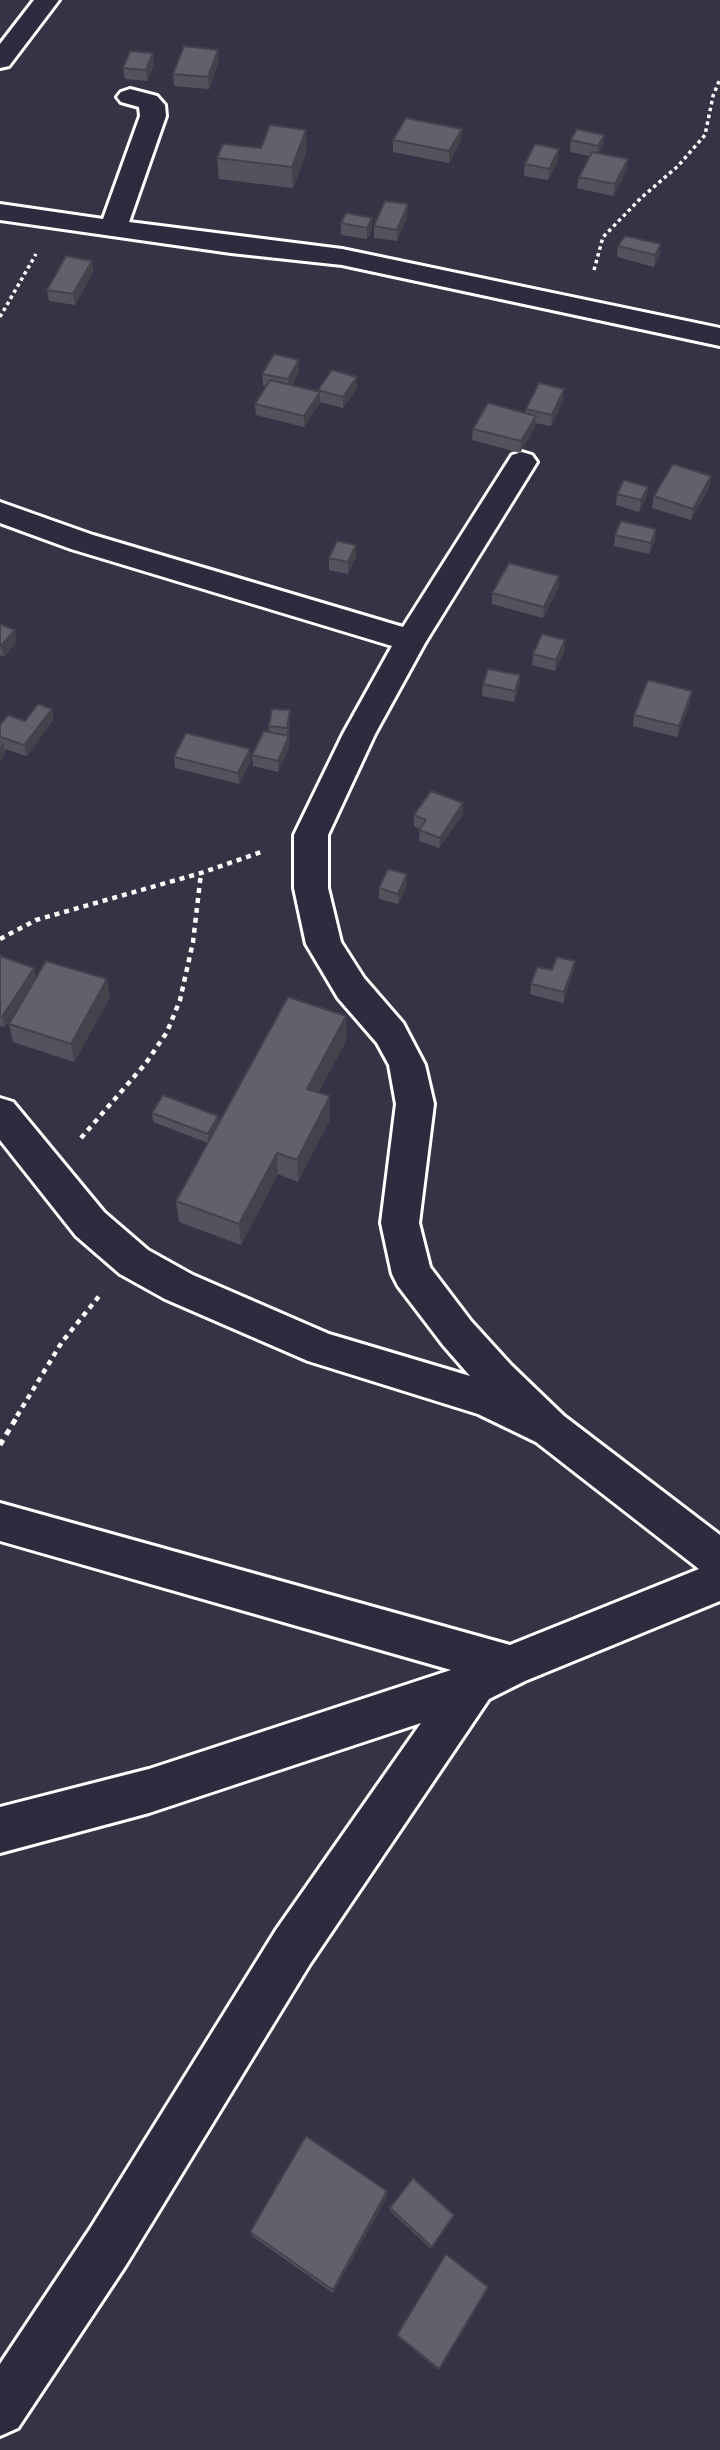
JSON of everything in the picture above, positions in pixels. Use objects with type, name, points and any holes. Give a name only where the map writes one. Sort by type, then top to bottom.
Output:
[{"type":"street","points":[[0,61],[47,0]]},
{"type":"street","points":[[113,229],[152,116],[152,105],[148,101],[130,97]]},
{"type":"street","points":[[0,212],[113,229],[342,257],[582,310],[720,337]]},
{"type":"street","points":[[0,1830],[149,1791],[492,1675],[716,1584],[497,1378],[457,1333],[412,1274],[400,1223],[415,1104],[407,1065],[390,1033],[351,988],[324,944],[312,888],[311,835],[359,734],[411,639],[522,462]]},
{"type":"street","points":[[0,512],[82,542],[411,639]]},
{"type":"street","points":[[0,1113],[90,1224],[134,1262],[179,1287],[322,1349],[487,1399],[550,1429]]},
{"type":"street","points":[[0,1522],[492,1675]]},
{"type":"street","points":[[0,2410],[101,2258],[293,1947],[492,1675]]},
{"type":"path","points":[[582,310],[603,237],[641,198],[678,166],[705,135],[713,96],[720,79]]},
{"type":"path","points":[[0,317],[55,220]]},
{"type":"path","points":[[0,939],[36,920],[67,909],[201,873],[311,835]]},
{"type":"path","points":[[50,1174],[146,1063],[167,1032],[180,1000],[193,942],[201,873]]},
{"type":"path","points":[[0,1445],[62,1342],[94,1300],[134,1262]]},
{"type":"building","points":[[184,46],[218,50],[208,77],[173,74]]},
{"type":"building","points":[[130,51],[153,53],[146,70],[123,68]]},
{"type":"building","points":[[406,118],[462,129],[449,151],[393,140]]},
{"type":"building","points":[[270,125],[306,130],[292,167],[217,158],[223,144],[261,148]]},
{"type":"building","points":[[577,129],[604,135],[598,146],[571,140]]},
{"type":"building","points":[[535,144],[559,149],[549,169],[525,164]]},
{"type":"building","points":[[592,152],[628,159],[615,184],[579,177]]},
{"type":"building","points":[[385,201],[408,204],[397,230],[374,226]]},
{"type":"building","points":[[346,213],[372,218],[367,228],[341,223]]},
{"type":"building","points":[[625,236],[661,244],[655,255],[618,246]]},
{"type":"building","points":[[66,256],[92,261],[73,294],[47,290]]},
{"type":"building","points":[[274,354],[299,360],[288,379],[262,374]]},
{"type":"building","points":[[332,370],[357,377],[343,397],[318,390]]},
{"type":"building","points":[[270,380],[320,392],[304,416],[255,404]]},
{"type":"building","points":[[539,383],[564,389],[552,415],[526,409]]},
{"type":"building","points":[[488,403],[536,416],[521,441],[473,429]]},
{"type":"building","points":[[673,464],[711,476],[693,509],[654,496]]},
{"type":"building","points":[[624,480],[648,487],[641,500],[617,494]]},
{"type":"building","points":[[621,521],[656,529],[651,543],[615,535]]},
{"type":"building","points":[[337,541],[356,545],[348,562],[329,558]]},
{"type":"building","points":[[509,563],[559,576],[544,607],[492,593]]},
{"type":"building","points":[[0,624],[15,630],[1,646],[0,645]]},
{"type":"building","points":[[542,634],[565,640],[556,660],[533,654]]},
{"type":"building","points":[[488,669],[520,675],[515,691],[483,684]]},
{"type":"building","points":[[648,680],[692,691],[679,726],[634,715]]},
{"type":"building","points":[[38,704],[52,709],[24,745],[0,737],[0,725],[8,715],[25,721]]},
{"type":"building","points":[[272,709],[290,710],[287,728],[269,726]]},
{"type":"building","points":[[264,731],[289,736],[278,761],[252,755]]},
{"type":"building","points":[[186,733],[250,749],[238,773],[174,757]]},
{"type":"building","points":[[431,791],[463,803],[440,838],[419,830],[426,820],[414,815]]},
{"type":"building","points":[[388,869],[407,874],[398,894],[379,888]]},
{"type":"building","points":[[0,956],[34,968],[2,1017],[0,1016]]},
{"type":"building","points":[[557,957],[575,961],[564,992],[531,984],[537,967],[552,970]]},
{"type":"building","points":[[46,961],[107,979],[71,1044],[9,1024]]},
{"type":"building","points":[[288,997],[346,1016],[307,1089],[330,1096],[297,1160],[277,1153],[239,1224],[176,1201]]},
{"type":"building","points":[[163,1095],[218,1116],[208,1134],[152,1113]]},
{"type":"building","points":[[306,2136],[387,2191],[333,2290],[250,2232]]},
{"type":"building","points":[[413,2178],[454,2215],[432,2247],[390,2208]]},
{"type":"building","points":[[446,2254],[488,2287],[439,2369],[397,2335]]}]
